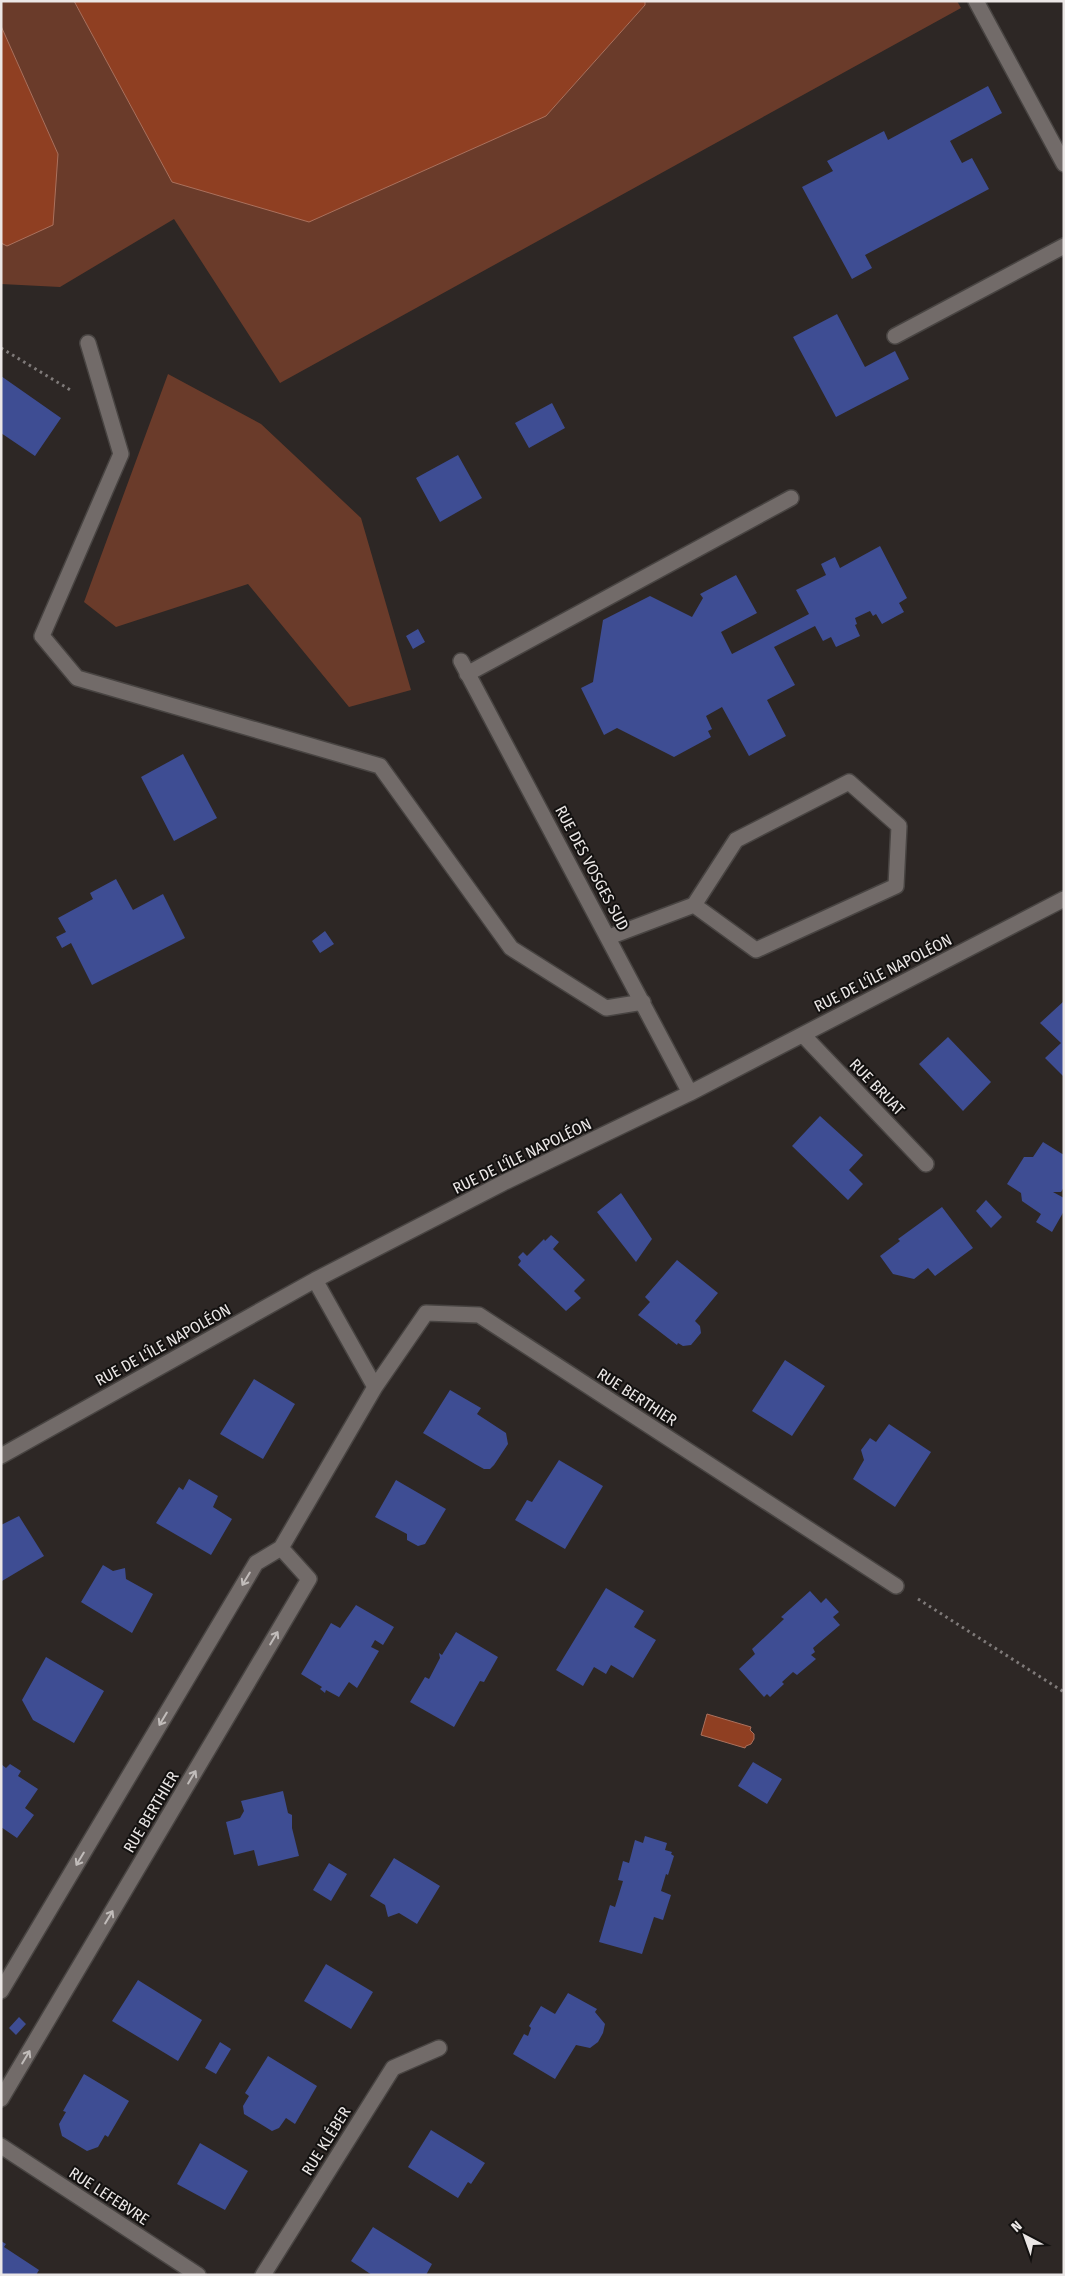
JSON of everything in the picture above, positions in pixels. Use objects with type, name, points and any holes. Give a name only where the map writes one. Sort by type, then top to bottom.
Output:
[{"type":"street","points":[[976,1],[1064,164]]},
{"type":"street","points":[[895,336],[1064,246]]},
{"type":"street","points":[[88,343],[121,454],[42,636],[77,678],[380,766],[511,948],[606,1008],[643,1002]]},
{"type":"street","name":"RUE DES VOSGES SUD","points":[[690,1093],[609,937],[464,667],[791,498]]},
{"type":"street","points":[[609,937],[694,905],[736,840],[849,782],[899,826],[896,886],[756,950],[694,905]]},
{"type":"street","name":"RUE DE L'ÎLE NAPOLÉON","points":[[1,1456],[314,1280],[503,1183],[690,1093],[1064,899]]},
{"type":"street","name":"RUE BRUAT","points":[[802,1035],[926,1164]]},
{"type":"street","points":[[314,1280],[375,1387]]},
{"type":"street","name":"RUE BERTHIER","points":[[1,1991],[256,1563],[281,1548],[375,1387],[426,1314],[479,1315],[896,1586]]},
{"type":"street","name":"RUE BERTHIER","points":[[1,2099],[309,1579],[281,1548]]},
{"type":"street","name":"RUE KLÉBER","points":[[263,2275],[393,2068],[439,2048]]},
{"type":"street","name":"RUE LEFEBVRE","points":[[1,2146],[198,2275]]},
{"type":"path","points":[[1,348],[109,414]]},
{"type":"path","points":[[896,1586],[1064,1692]]},
{"type":"shaded area","points":[[1,1],[74,1],[172,182],[546,116],[645,5],[645,1],[957,1],[961,8],[280,383],[174,219],[60,287],[1,284],[1,243],[7,246],[58,154],[1,26]]},
{"type":"shaded area","points":[[74,1],[645,1],[645,5],[546,116],[309,222],[172,182]]},
{"type":"shaded area","points":[[1,26],[58,154],[53,225],[7,246],[1,243]]},
{"type":"shaded area","points":[[168,374],[261,424],[361,518],[411,690],[349,707],[248,584],[116,627],[84,602]]},
{"type":"shaded area","points":[[707,1714],[751,1727],[750,1730],[754,1734],[754,1739],[751,1744],[745,1748],[701,1735]]},
{"type":"building","points":[[988,86],[1002,113],[950,141],[962,163],[972,158],[989,189],[865,255],[872,268],[852,279],[802,187],[833,171],[827,161],[884,131],[888,140]]},
{"type":"building","points":[[837,314],[865,367],[895,351],[909,379],[836,417],[793,337]]},
{"type":"building","points":[[1,376],[61,418],[35,456],[1,433]]},
{"type":"building","points":[[552,403],[565,428],[529,448],[515,423]]},
{"type":"building","points":[[458,455],[482,498],[440,522],[416,478]]},
{"type":"building","points":[[880,546],[907,598],[899,603],[904,612],[882,624],[876,614],[873,616],[870,611],[855,618],[857,624],[855,625],[860,636],[836,647],[831,637],[823,641],[815,626],[774,647],[795,685],[767,700],[786,736],[749,756],[722,707],[706,716],[712,729],[708,731],[711,737],[674,757],[617,728],[604,735],[581,688],[593,682],[603,620],[650,596],[692,617],[703,598],[700,594],[736,575],[757,613],[721,632],[732,654],[809,614],[796,590],[826,575],[821,564],[835,557],[840,568]]},
{"type":"building","points":[[418,629],[425,642],[413,649],[406,636]]},
{"type":"building","points":[[183,754],[217,818],[174,841],[141,777]]},
{"type":"building","points":[[116,879],[133,910],[163,894],[185,938],[92,985],[71,943],[62,948],[56,937],[66,932],[58,918],[93,899],[90,893]]},
{"type":"building","points":[[325,931],[334,944],[320,953],[312,941]]},
{"type":"building","points":[[1064,1001],[1064,1077],[1045,1058],[1061,1043],[1040,1023]]},
{"type":"building","points":[[948,1037],[991,1082],[963,1111],[919,1064]]},
{"type":"building","points":[[820,1116],[863,1155],[849,1170],[863,1184],[848,1200],[792,1146]]},
{"type":"building","points":[[1043,1142],[1064,1155],[1064,1187],[1061,1192],[1053,1192],[1064,1198],[1064,1211],[1052,1232],[1036,1222],[1041,1214],[1022,1201],[1021,1193],[1007,1184],[1024,1157],[1033,1157]]},
{"type":"building","points":[[621,1193],[652,1239],[636,1262],[597,1212]]},
{"type":"building","points":[[986,1200],[1002,1217],[991,1228],[976,1211]]},
{"type":"building","points":[[942,1207],[973,1248],[935,1276],[928,1268],[914,1279],[893,1274],[880,1256],[900,1241],[898,1239]]},
{"type":"building","points":[[551,1235],[559,1242],[553,1249],[585,1280],[574,1291],[581,1298],[566,1311],[518,1265],[521,1261],[518,1257],[523,1252],[527,1256],[544,1239],[545,1241]]},
{"type":"building","points":[[677,1260],[718,1293],[695,1321],[700,1326],[701,1333],[691,1345],[683,1346],[678,1343],[677,1345],[638,1315],[650,1302],[645,1297]]},
{"type":"building","points":[[785,1360],[825,1386],[792,1436],[752,1411]]},
{"type":"building","points":[[254,1379],[295,1404],[263,1459],[220,1434]]},
{"type":"building","points":[[450,1390],[481,1408],[477,1414],[506,1433],[508,1444],[490,1469],[484,1469],[423,1433]]},
{"type":"building","points":[[889,1424],[931,1452],[895,1507],[853,1479],[864,1460],[861,1450],[870,1438],[876,1442]]},
{"type":"building","points":[[559,1460],[603,1486],[565,1549],[515,1520],[527,1500],[532,1502]]},
{"type":"building","points":[[189,1479],[218,1496],[213,1507],[232,1519],[211,1555],[156,1523],[179,1487],[183,1490]]},
{"type":"building","points":[[396,1480],[446,1509],[425,1544],[418,1546],[407,1540],[407,1534],[375,1517]]},
{"type":"building","points":[[19,1516],[44,1556],[2,1581],[1,1525]]},
{"type":"building","points":[[103,1565],[113,1571],[125,1568],[126,1579],[153,1594],[132,1633],[81,1602]]},
{"type":"building","points":[[606,1588],[644,1611],[634,1627],[656,1640],[633,1678],[611,1665],[606,1674],[594,1667],[583,1686],[556,1670]]},
{"type":"building","points":[[810,1591],[821,1603],[826,1598],[839,1612],[833,1617],[840,1625],[813,1648],[815,1652],[811,1655],[816,1659],[797,1675],[793,1672],[782,1682],[784,1684],[770,1697],[767,1694],[764,1697],[739,1669],[755,1654],[752,1649],[784,1619],[781,1617]]},
{"type":"building","points":[[356,1605],[394,1627],[383,1645],[375,1640],[371,1647],[379,1651],[357,1688],[349,1682],[339,1697],[326,1690],[325,1693],[320,1689],[322,1687],[301,1674],[331,1623],[340,1628]]},
{"type":"building","points":[[456,1632],[498,1657],[484,1682],[480,1681],[454,1727],[410,1702],[425,1677],[429,1679],[440,1658],[439,1653],[442,1655]]},
{"type":"building","points":[[46,1657],[104,1691],[74,1743],[33,1720],[22,1700]]},
{"type":"building","points":[[753,1762],[782,1779],[767,1804],[738,1786]]},
{"type":"building","points":[[1,1764],[6,1768],[10,1764],[21,1771],[18,1776],[38,1789],[25,1808],[34,1815],[17,1838],[1,1827]]},
{"type":"building","points":[[283,1791],[288,1813],[292,1815],[292,1828],[299,1856],[258,1866],[254,1850],[234,1855],[226,1822],[240,1818],[244,1811],[241,1801]]},
{"type":"building","points":[[645,1836],[667,1843],[665,1850],[672,1852],[671,1854],[674,1856],[661,1891],[671,1895],[663,1920],[654,1917],[642,1954],[599,1942],[610,1905],[615,1907],[623,1881],[618,1880],[623,1861],[629,1863],[635,1840],[643,1843]]},
{"type":"building","points":[[394,1858],[440,1886],[417,1924],[399,1913],[388,1917],[385,1905],[370,1896]]},
{"type":"building","points":[[329,1863],[347,1874],[331,1901],[313,1890]]},
{"type":"building","points":[[326,1964],[373,1992],[351,2029],[304,2001]]},
{"type":"building","points":[[138,1980],[202,2020],[178,2061],[112,2021]]},
{"type":"building","points":[[568,1993],[597,2009],[595,2012],[605,2024],[598,2042],[590,2048],[576,2045],[555,2079],[513,2054],[524,2034],[528,2036],[531,2028],[529,2026],[541,2006],[555,2014]]},
{"type":"building","points":[[19,2017],[26,2024],[16,2035],[9,2028]]},
{"type":"building","points":[[220,2042],[231,2049],[216,2074],[205,2068]]},
{"type":"building","points":[[268,2056],[317,2086],[295,2124],[286,2118],[279,2128],[272,2131],[244,2114],[243,2106],[249,2096],[245,2093]]},
{"type":"building","points":[[84,2074],[129,2101],[108,2137],[105,2135],[98,2147],[87,2151],[62,2136],[59,2124],[66,2112],[63,2111]]},
{"type":"building","points":[[431,2130],[485,2163],[471,2184],[468,2182],[458,2198],[408,2167]]},
{"type":"building","points":[[200,2143],[248,2171],[225,2210],[177,2184]]},
{"type":"building","points":[[373,2227],[432,2264],[426,2275],[372,2275],[351,2261]]},
{"type":"building","points":[[1,2241],[6,2244],[4,2247],[39,2270],[36,2275],[1,2275]]}]
